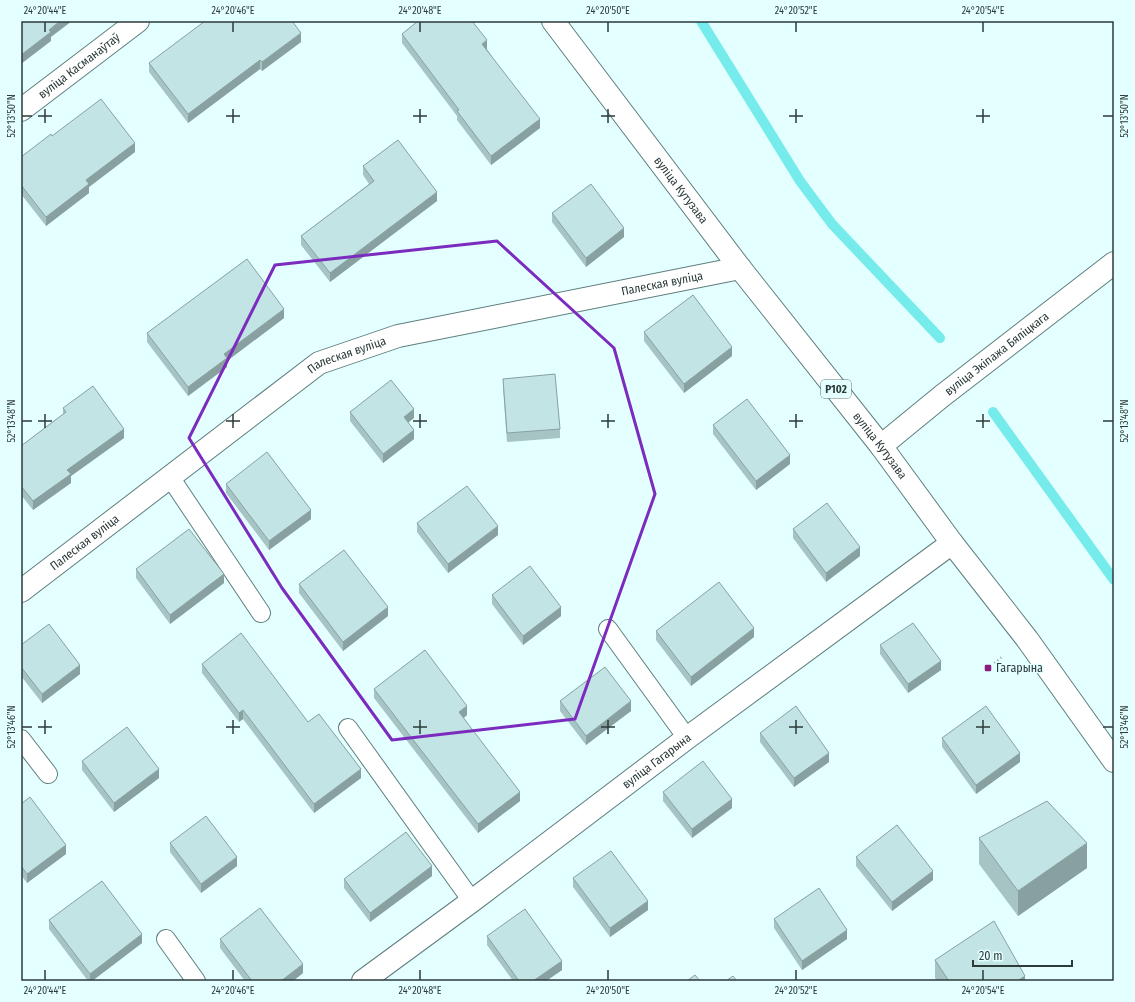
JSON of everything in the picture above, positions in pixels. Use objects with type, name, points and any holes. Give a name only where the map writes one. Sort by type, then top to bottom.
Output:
[{"type":"street","name":"вуліца Касманаўтаў","points":[[21,110],[138,21]]},
{"type":"street","name":"вуліца Кутузава","points":[[553,21],[740,268],[882,446],[952,543],[1027,639],[1114,761]]},
{"type":"street","name":"вуліца Экіпажа Бяліцкага","points":[[882,446],[942,396],[1114,263]]},
{"type":"street","name":"Палеская вуліца","points":[[21,591],[319,363],[398,336],[740,268]]},
{"type":"street","name":"вуліца Гагарына","points":[[363,981],[472,901],[687,738],[952,543]]},
{"type":"lane","points":[[170,477],[261,613]]},
{"type":"lane","points":[[608,629],[687,738]]},
{"type":"lane","points":[[348,728],[472,901]]},
{"type":"lane","points":[[21,739],[48,774]]},
{"type":"lane","points":[[166,939],[196,981]]},
{"type":"highlighted area","points":[[497,241],[614,348],[655,494],[575,719],[392,740],[282,588],[189,438],[275,265]]},
{"type":"building","points":[[21,21],[60,21],[49,30],[51,32],[21,55]]},
{"type":"building","points":[[205,21],[292,21],[301,33],[262,62],[260,60],[188,114],[149,63]]},
{"type":"building","points":[[418,21],[472,21],[487,40],[482,44],[540,119],[491,156],[457,111],[459,110],[402,34]]},
{"type":"building","points":[[101,99],[135,143],[86,180],[89,184],[46,217],[21,185],[21,157]]},
{"type":"building","points":[[398,140],[437,192],[330,273],[301,236],[374,181],[363,166]]},
{"type":"building","points":[[591,184],[624,228],[586,258],[552,213]]},
{"type":"building","points":[[247,259],[284,309],[224,354],[227,358],[188,387],[147,333]]},
{"type":"building","points":[[693,295],[732,347],[684,384],[644,332]]},
{"type":"building","points":[[555,374],[560,429],[507,433],[503,379]]},
{"type":"building","points":[[391,380],[414,409],[404,417],[414,430],[383,454],[350,412]]},
{"type":"building","points":[[93,386],[124,429],[67,470],[71,474],[33,501],[21,486],[21,446],[66,412],[63,408]]},
{"type":"building","points":[[747,399],[790,455],[756,481],[713,425]]},
{"type":"building","points":[[267,452],[311,510],[269,541],[226,484]]},
{"type":"building","points":[[467,486],[498,526],[448,564],[417,523]]},
{"type":"building","points":[[827,503],[860,547],[826,573],[793,529]]},
{"type":"building","points":[[189,529],[224,574],[170,615],[136,569]]},
{"type":"building","points":[[344,550],[388,607],[343,642],[299,584]]},
{"type":"building","points":[[530,566],[561,607],[523,636],[492,595]]},
{"type":"building","points":[[719,582],[754,628],[691,677],[656,631]]},
{"type":"building","points":[[913,623],[941,661],[908,684],[880,645]]},
{"type":"building","points":[[49,624],[80,665],[42,694],[21,667],[21,645]]},
{"type":"building","points":[[241,633],[308,722],[319,714],[361,769],[314,804],[243,710],[239,713],[202,664]]},
{"type":"building","points":[[425,650],[467,706],[459,712],[520,792],[478,824],[374,689]]},
{"type":"building","points":[[605,667],[631,701],[586,736],[560,701]]},
{"type":"building","points":[[796,706],[829,753],[794,778],[760,733]]},
{"type":"building","points":[[986,706],[1020,753],[976,785],[942,738]]},
{"type":"building","points":[[127,727],[159,769],[114,803],[82,761]]},
{"type":"building","points":[[703,761],[732,799],[692,829],[663,792]]},
{"type":"building","points":[[30,797],[66,845],[27,874],[21,866],[21,804]]},
{"type":"building","points":[[1047,801],[1087,843],[1018,891],[979,838]]},
{"type":"building","points":[[206,816],[237,857],[201,884],[170,843]]},
{"type":"building","points":[[897,825],[933,871],[892,902],[856,857]]},
{"type":"building","points":[[406,832],[432,866],[370,913],[344,879]]},
{"type":"building","points":[[611,851],[648,901],[610,928],[573,878]]},
{"type":"building","points":[[102,881],[142,934],[90,974],[49,920]]},
{"type":"building","points":[[819,888],[847,930],[802,961],[774,919]]},
{"type":"building","points":[[260,908],[303,964],[281,981],[252,981],[220,939]]},
{"type":"building","points":[[525,909],[562,961],[533,981],[519,981],[487,936]]},
{"type":"building","points":[[994,921],[1025,976],[1017,981],[949,981],[935,960]]},
{"type":"building","points":[[695,975],[700,981],[687,981]]},
{"type":"building","points":[[733,976],[737,981],[726,981]]},
{"type":"waterway","points":[[701,21],[800,181],[832,224],[940,338]]},
{"type":"waterway","points":[[993,412],[1114,580]]},
{"type":"place","name":"Гагарына","points":[[988,668]]}]
